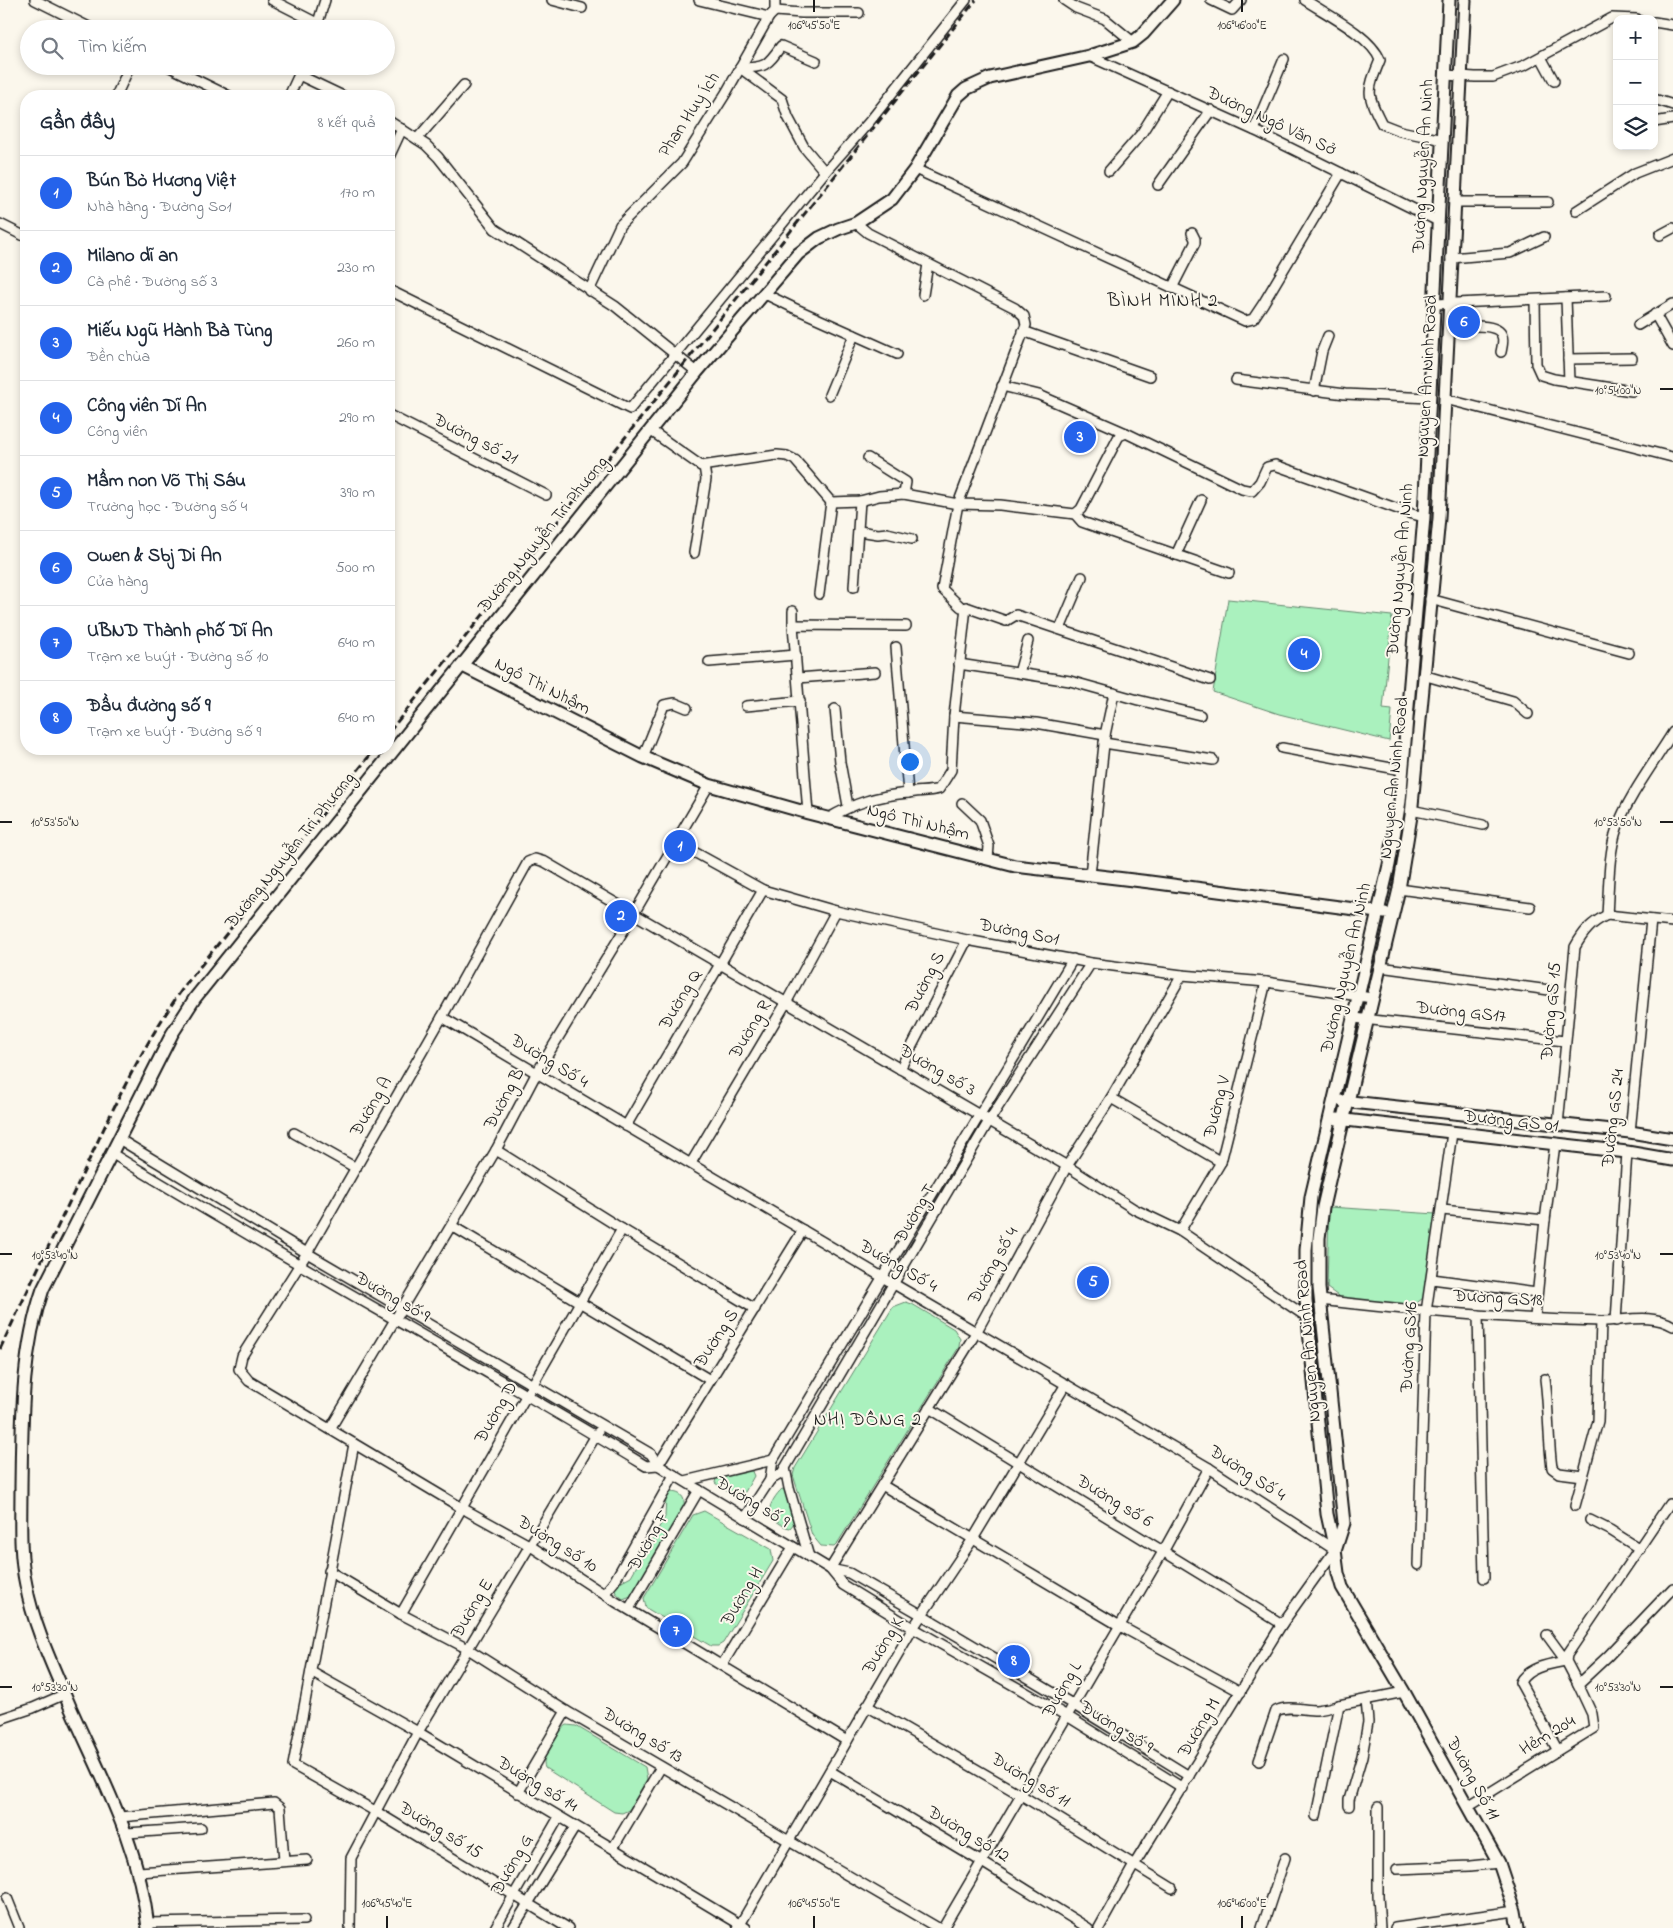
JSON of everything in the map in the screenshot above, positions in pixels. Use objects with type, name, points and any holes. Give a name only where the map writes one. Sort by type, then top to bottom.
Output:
[{"type":"main road","name":"Đường Nguyễn Tri Phương","points":[[395,749],[650,430],[764,293],[798,254],[810,245],[838,229],[856,223],[892,199],[915,169],[958,96],[966,89],[990,78],[1089,56],[1133,42],[1143,34],[1173,0]]},
{"type":"main road","name":"Đường Nguyễn An Ninh","points":[[1335,1550],[1327,1514],[1307,1317],[1306,1250],[1309,1213],[1396,831],[1424,517],[1449,0]]},
{"type":"main road","name":"Nguyen An Ninh Road","points":[[1335,1550],[1344,1523],[1320,1300],[1319,1238],[1323,1207],[1399,889],[1416,772],[1423,675],[1439,518],[1465,0]]},
{"type":"main road","points":[[1424,517],[1439,518]]},
{"type":"main road","name":"Ngô Thì Nhậm","points":[[462,666],[643,757],[709,785],[808,813],[1015,866],[1392,915]]},
{"type":"main road","name":"Đường Nguyễn Tri Phương","points":[[148,1925],[139,1872],[127,1833],[65,1694],[34,1618],[23,1567],[22,1438],[25,1372],[31,1332],[44,1289],[172,1034],[195,998],[390,755]]},
{"type":"main road","points":[[1402,770],[1416,772]]},
{"type":"main road","name":"Đường GS 01","points":[[1335,1100],[1630,1132],[1673,1139]]},
{"type":"main road","points":[[1452,1133],[1455,1114]]},
{"type":"main road","name":"Đường GS 01","points":[[1330,1118],[1628,1152],[1673,1160]]},
{"type":"main road","points":[[1555,1144],[1558,1125]]},
{"type":"main road","name":"Đường GS 24","points":[[1628,1152],[1630,1132]]},
{"type":"main road","points":[[1306,1300],[1320,1300]]},
{"type":"main road","name":"Đường Số 11","points":[[1335,1550],[1338,1574],[1342,1587],[1382,1653],[1499,1863],[1515,1911],[1518,1928]]},
{"type":"street","points":[[35,0],[75,20]]},
{"type":"street","points":[[272,0],[306,20]]},
{"type":"street","points":[[318,20],[325,0]]},
{"type":"street","points":[[552,0],[582,8]]},
{"type":"street","points":[[699,0],[772,14],[859,13]]},
{"type":"street","name":"Phan Huy Ích","points":[[589,291],[620,225],[682,163],[772,14],[775,0]]},
{"type":"street","points":[[395,293],[630,410],[825,172],[870,121],[966,0]]},
{"type":"street","points":[[1064,0],[1076,8],[1104,19],[1133,42]]},
{"type":"street","points":[[1211,0],[1232,10],[1241,0]]},
{"type":"street","points":[[1305,0],[1374,48],[1380,60],[1370,87],[1371,103],[1382,124],[1400,131],[1443,140]]},
{"type":"street","points":[[1446,75],[1492,76],[1526,65],[1613,18]]},
{"type":"street","points":[[1658,23],[1673,25]]},
{"type":"street","points":[[740,68],[755,68],[768,64],[781,46],[816,61]]},
{"type":"street","name":"Đường Ngô Văn Sở","points":[[1089,56],[1254,130],[1438,221]]},
{"type":"street","points":[[1540,57],[1554,82]]},
{"type":"street","points":[[1254,130],[1284,59]]},
{"type":"street","points":[[740,68],[782,99],[788,118],[804,147],[825,172]]},
{"type":"street","points":[[119,90],[126,75]]},
{"type":"street","points":[[186,75],[216,90]]},
{"type":"street","points":[[291,90],[299,75]]},
{"type":"street","points":[[308,75],[333,90]]},
{"type":"street","points":[[417,139],[464,85]]},
{"type":"street","points":[[1109,170],[1141,134],[1168,91]]},
{"type":"street","points":[[1658,100],[1673,105]]},
{"type":"street","points":[[1158,185],[1211,110]]},
{"type":"street","points":[[1658,121],[1673,119]]},
{"type":"street","points":[[395,125],[426,145],[438,157],[454,180],[495,229],[615,306],[697,372]]},
{"type":"street","points":[[395,145],[402,130]]},
{"type":"street","points":[[1576,211],[1635,173],[1673,157],[1673,150]]},
{"type":"street","points":[[915,169],[1245,320],[1253,319],[1263,304],[1341,173]]},
{"type":"street","points":[[1454,202],[1548,202]]},
{"type":"street","points":[[856,223],[868,233],[1015,308],[1024,316],[1026,325],[958,504],[942,589],[961,607]]},
{"type":"street","points":[[0,224],[20,234]]},
{"type":"street","points":[[1660,235],[1673,228]]},
{"type":"street","points":[[1172,288],[1196,241],[1192,232]]},
{"type":"street","points":[[1451,258],[1510,253],[1544,237]]},
{"type":"street","points":[[923,295],[928,264]]},
{"type":"street","points":[[764,293],[897,354]]},
{"type":"street","points":[[1435,304],[1606,296]]},
{"type":"street","points":[[1566,298],[1569,382]]},
{"type":"street","points":[[1536,300],[1536,364],[1540,374],[1569,382],[1632,391]]},
{"type":"street","points":[[1638,325],[1673,304]]},
{"type":"street","points":[[1655,314],[1673,346]]},
{"type":"street","points":[[1448,328],[1482,326],[1496,329],[1503,337],[1501,352]]},
{"type":"street","points":[[1023,331],[1150,376]]},
{"type":"street","points":[[829,395],[854,335]]},
{"type":"street","points":[[1314,391],[1322,351],[1328,336]]},
{"type":"street","points":[[1568,358],[1632,358]]},
{"type":"street","points":[[1236,380],[1345,394],[1430,398]]},
{"type":"street","points":[[1002,386],[1039,395],[1126,433],[1242,489],[1252,491],[1260,482],[1267,467],[1275,465],[1424,517]]},
{"type":"street","points":[[1445,399],[1672,457]]},
{"type":"street","name":"Đường số 21","points":[[395,418],[546,495]]},
{"type":"street","points":[[650,430],[693,461],[704,466],[777,455],[787,456],[794,460],[830,502],[819,594]]},
{"type":"street","points":[[1075,514],[1081,509],[1119,436],[1126,433]]},
{"type":"street","points":[[868,458],[906,482],[904,494]]},
{"type":"street","points":[[694,553],[706,479],[704,466]]},
{"type":"street","points":[[830,502],[860,501],[879,496],[904,494],[958,504],[1000,505],[1075,514],[1082,522],[1229,573]]},
{"type":"street","points":[[1176,555],[1202,500]]},
{"type":"street","points":[[854,587],[860,501]]},
{"type":"street","points":[[859,531],[878,534],[887,533],[912,539]]},
{"type":"street","points":[[1060,630],[1082,577]]},
{"type":"street","points":[[1430,599],[1629,654]]},
{"type":"street","points":[[827,818],[848,806],[884,796],[939,789],[945,781],[951,770],[952,762],[954,716],[966,607],[1006,621],[1016,615],[1210,680]]},
{"type":"street","points":[[793,611],[808,813]]},
{"type":"street","points":[[793,625],[906,626]]},
{"type":"street","points":[[1019,673],[1028,641]]},
{"type":"street","points":[[896,647],[908,792]]},
{"type":"street","points":[[709,662],[796,655]]},
{"type":"street","points":[[959,664],[1070,680],[1200,715]]},
{"type":"street","points":[[798,678],[875,672]]},
{"type":"street","points":[[1423,675],[1513,701],[1528,714]]},
{"type":"street","points":[[1090,875],[1104,739],[1114,693]]},
{"type":"street","points":[[746,706],[800,701]]},
{"type":"street","points":[[643,757],[664,705],[675,703],[687,708]]},
{"type":"street","points":[[835,709],[840,762],[848,806]]},
{"type":"street","points":[[954,716],[1036,723],[1104,739],[1213,760]]},
{"type":"street","points":[[1673,732],[1617,827],[1612,847],[1607,915],[1673,922]]},
{"type":"street","points":[[1282,748],[1402,770]]},
{"type":"street","name":"Đường B","points":[[330,1429],[452,1226],[496,1150],[536,1074],[633,915],[709,785]]},
{"type":"street","points":[[962,803],[980,820],[989,846],[988,859]]},
{"type":"street","points":[[1411,810],[1483,825]]},
{"type":"street","name":"Đường So1","points":[[676,842],[763,890],[836,911],[967,940],[1091,963],[1182,975],[1266,982],[1372,998]]},
{"type":"street","name":"Đường A","points":[[249,1380],[239,1370],[242,1356],[307,1253],[528,862],[535,859],[545,862]]},
{"type":"street","name":"Đường số 3","points":[[545,862],[633,915],[1067,1166],[1134,1209],[1180,1231],[1307,1317]]},
{"type":"street","points":[[1399,889],[1530,906]]},
{"type":"street","name":"Đường Q","points":[[626,1126],[763,890]]},
{"type":"street","name":"Đường R","points":[[691,1164],[786,1003],[836,911]]},
{"type":"street","name":"Đường GS 15","points":[[1558,1125],[1575,946],[1583,931],[1593,922],[1607,915]]},
{"type":"street","name":"Đường GS 24","points":[[1630,1132],[1651,920]]},
{"type":"street","name":"Đường S","points":[[900,1069],[967,940]]},
{"type":"street","name":"Đường T","points":[[770,1480],[772,1460],[1073,960]]},
{"type":"street","name":"Đường T","points":[[745,1518],[770,1480],[786,1468],[989,1121],[1091,963]]},
{"type":"street","points":[[1380,967],[1549,990]]},
{"type":"street","name":"Đường số 4","points":[[830,1569],[977,1331],[1067,1166],[1111,1098],[1182,975]]},
{"type":"street","name":"Đường V","points":[[1180,1231],[1221,1162],[1266,982]]},
{"type":"street","name":"Đường Số 4","points":[[442,1017],[1209,1468],[1335,1550]]},
{"type":"street","name":"Đường GS17","points":[[1354,1018],[1566,1041]]},
{"type":"street","points":[[1111,1098],[1221,1162]]},
{"type":"street","points":[[294,1133],[356,1168]]},
{"type":"street","name":"Đường GS16","points":[[1418,1565],[1426,1312],[1452,1133]]},
{"type":"street","name":"Đường số 9","points":[[119,1139],[401,1309],[651,1454],[658,1465],[830,1569],[849,1574],[922,1615],[1190,1776]]},
{"type":"street","points":[[1535,1317],[1555,1144]]},
{"type":"street","points":[[496,1150],[622,1229],[756,1309]]},
{"type":"street","name":"Đường GS 24","points":[[1616,1321],[1628,1152]]},
{"type":"street","name":"Đường số 9","points":[[111,1153],[201,1208],[527,1395],[646,1466],[658,1465]]},
{"type":"street","points":[[1442,1210],[1545,1220]]},
{"type":"street","points":[[452,1226],[710,1380]]},
{"type":"street","name":"Đường D","points":[[401,1614],[622,1229]]},
{"type":"street","name":"Đường S","points":[[658,1465],[803,1230]]},
{"type":"street","points":[[1432,1279],[1537,1293]]},
{"type":"street","name":"Đường GS18","points":[[1320,1300],[1426,1312],[1478,1315],[1601,1321],[1654,1319],[1673,1326]]},
{"type":"street","points":[[1478,1315],[1484,1578]]},
{"type":"street","points":[[1575,1506],[1598,1421],[1601,1321]]},
{"type":"street","points":[[1546,1379],[1550,1413],[1552,1468],[1559,1472],[1583,1476]]},
{"type":"street","name":"Đường số 10","points":[[249,1380],[462,1508],[529,1545],[604,1594],[847,1740]]},
{"type":"street","name":"Đường K","points":[[741,1927],[788,1842],[913,1628],[973,1539],[1066,1384]]},
{"type":"street","name":"Đường số 6","points":[[929,1408],[1164,1550],[1282,1624]]},
{"type":"street","name":"Đường E","points":[[350,1928],[351,1858],[418,1732],[602,1425]]},
{"type":"street","points":[[311,1672],[354,1444]]},
{"type":"street","points":[[685,1481],[772,1460]]},
{"type":"street","points":[[786,1468],[789,1488],[810,1557]]},
{"type":"street","name":"Đường L","points":[[943,1928],[1164,1550],[1209,1468]]},
{"type":"street","name":"Đường F","points":[[604,1594],[614,1582],[674,1475]]},
{"type":"street","points":[[882,1485],[1120,1626],[1241,1692]]},
{"type":"street","name":"Đường F","points":[[629,1609],[699,1490]]},
{"type":"street","points":[[1566,1661],[1567,1655],[1669,1504]]},
{"type":"street","points":[[1590,1520],[1640,1548]]},
{"type":"street","name":"Đường H","points":[[722,1665],[793,1546]]},
{"type":"street","name":"Đường M","points":[[1100,1928],[1134,1865],[1282,1624],[1335,1550]]},
{"type":"street","name":"Đường số 9","points":[[830,1569],[843,1585],[913,1628],[1067,1716],[1183,1788]]},
{"type":"street","name":"Đường số 13","points":[[329,1572],[401,1614],[468,1649],[661,1767],[938,1928]]},
{"type":"street","points":[[1547,1636],[1566,1661],[1578,1684],[1608,1656],[1673,1588]]},
{"type":"street","points":[[1557,1749],[1520,1682],[1524,1675],[1544,1665],[1566,1661]]},
{"type":"street","name":"Đường số 14","points":[[311,1672],[418,1732],[741,1927]]},
{"type":"street","name":"Đường số 15","points":[[311,1672],[293,1764],[375,1811],[568,1928]]},
{"type":"street","name":"Hẻm 204","points":[[1468,1806],[1557,1749],[1594,1728],[1592,1714],[1578,1684]]},
{"type":"street","points":[[1259,1761],[1276,1711],[1283,1708],[1315,1710],[1330,1708],[1404,1692]]},
{"type":"street","points":[[0,1718],[33,1708],[65,1694]]},
{"type":"street","points":[[1349,1806],[1349,1800],[1362,1756],[1368,1722],[1366,1700]]},
{"type":"street","points":[[1316,1816],[1339,1705]]},
{"type":"street","name":"Đường số 11","points":[[868,1706],[1021,1795],[1172,1888]]},
{"type":"street","points":[[518,1793],[566,1710]]},
{"type":"street","points":[[613,1848],[661,1767]]},
{"type":"street","name":"Đường số 12","points":[[830,1771],[1088,1928]]},
{"type":"street","points":[[120,1817],[274,1803],[280,1808],[284,1861]]},
{"type":"street","points":[[1378,1807],[1380,1928]]},
{"type":"street","name":"Đường G","points":[[495,1928],[559,1817]]},
{"type":"street","name":"Đường G","points":[[513,1928],[575,1826]]},
{"type":"street","points":[[127,1833],[201,1828]]},
{"type":"street","points":[[1262,1928],[1285,1858]]},
{"type":"street","points":[[139,1872],[307,1860]]},
{"type":"street","points":[[1397,1869],[1499,1863]]},
{"type":"street","points":[[8,1898],[20,1928]]},
{"type":"street","points":[[1395,1928],[1515,1911]]},
{"type":"street","points":[[148,1925],[304,1920]]},
{"type":"green space","points":[[1228,599],[1392,616],[1383,709],[1392,710],[1389,741],[1279,714],[1213,692]]},
{"type":"green space","points":[[1329,1207],[1436,1214],[1426,1296],[1411,1307],[1341,1298],[1327,1288]]},
{"type":"green space","points":[[906,1302],[954,1329],[960,1339],[959,1347],[837,1544],[834,1547],[821,1546],[812,1535],[793,1475],[795,1468],[893,1307]]},
{"type":"green space","points":[[751,1469],[754,1476],[745,1492],[740,1496],[728,1492],[715,1483],[716,1478],[720,1476]]},
{"type":"green space","points":[[782,1489],[787,1491],[795,1522],[790,1528],[772,1518],[769,1511],[775,1497]]},
{"type":"green space","points":[[672,1492],[682,1496],[684,1506],[640,1583],[631,1596],[623,1599],[616,1593],[614,1588],[618,1583],[631,1576],[665,1517],[666,1497]]},
{"type":"green space","points":[[704,1511],[771,1549],[773,1561],[723,1643],[718,1646],[711,1646],[646,1608],[644,1598],[693,1515]]},
{"type":"green space","points":[[567,1725],[576,1726],[645,1767],[647,1779],[629,1810],[622,1813],[614,1812],[545,1768],[545,1757],[550,1744]]},
{"type":"railway","points":[[395,725],[976,0]]},
{"type":"railway","points":[[0,1349],[118,1099],[143,1052],[171,1006],[186,984],[370,755]]},
{"type":"place","name":"Owen & Sbj Di An","points":[[1464,322]]},
{"type":"place","name":"Miếu Ngũ Hành Bà Tùng","points":[[1080,437]]},
{"type":"place","name":"Công viên Dĩ An","points":[[1304,654]]},
{"type":"place","name":"Bún Bò Hương Việt","points":[[680,846]]},
{"type":"place","name":"Milano dĩ an","points":[[621,916]]},
{"type":"place","name":"Mầm non Võ Thị Sáu","points":[[1093,1282]]},
{"type":"place","name":"UBND Thành phố Dĩ An","points":[[676,1631]]},
{"type":"place","name":"Đầu đường số 9","points":[[1014,1661]]},
{"type":"district","name":"BÌNH MINH 2","points":[[1163,301]]},
{"type":"district","name":"NHỊ ĐỒNG 2","points":[[868,1420]]}]
